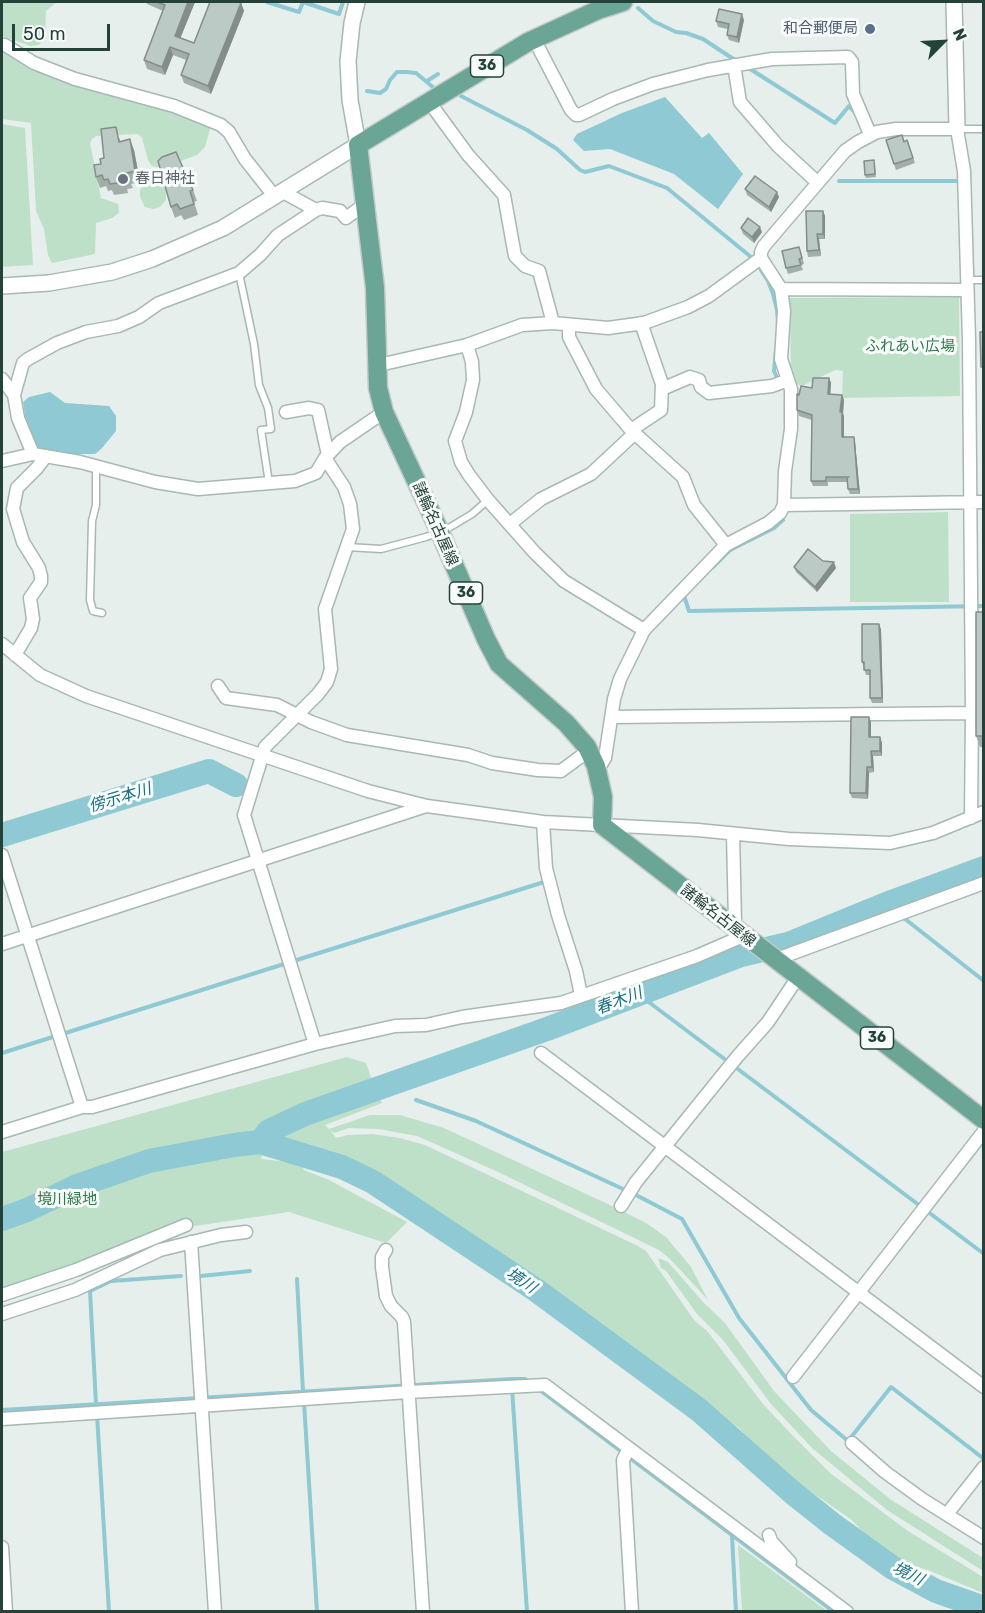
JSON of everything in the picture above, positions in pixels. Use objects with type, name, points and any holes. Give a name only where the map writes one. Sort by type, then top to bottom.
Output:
[{"type":"main road","name":"36","points":[[358,145],[534,39],[623,2]]},
{"type":"main road","name":"諸輪名古屋線","points":[[358,145],[375,288],[378,388],[384,412],[499,664],[566,723],[592,758],[603,797],[602,825],[984,1120]]},
{"type":"street","points":[[2,286],[49,284],[112,272],[152,259],[223,228],[358,145],[350,100],[348,61],[357,2]]},
{"type":"street","points":[[954,2],[957,129],[964,171],[969,340],[971,818]]},
{"type":"street","points":[[534,39],[576,115],[653,84],[734,65],[772,59],[848,57],[852,62],[854,94],[870,134]]},
{"type":"street","points":[[2,45],[34,63],[75,79],[174,106],[221,125],[229,132],[245,159],[279,195],[316,210]]},
{"type":"street","points":[[734,65],[740,102],[778,146],[817,182]]},
{"type":"street","points":[[430,103],[468,155],[504,195],[515,256],[525,266],[539,271],[553,323]]},
{"type":"street","points":[[218,686],[226,698],[277,705],[311,722],[347,735],[468,755],[492,763],[538,770],[561,771],[592,758],[602,763],[605,758],[614,699],[620,679],[644,630],[726,544],[768,523],[780,513],[784,505],[785,471],[791,429],[791,389],[781,359],[784,310],[781,289],[761,258],[764,246],[845,151],[870,134],[911,128],[957,129]]},
{"type":"street","points":[[33,454],[18,418],[14,395],[23,363],[28,359],[57,343],[86,332],[118,326],[139,317],[159,303],[239,273],[278,235],[316,210],[322,208],[340,212],[346,218],[364,204]]},
{"type":"street","points":[[379,364],[467,345],[522,325],[553,323],[608,328],[641,323],[688,307],[708,296],[761,258]]},
{"type":"street","points":[[781,289],[966,285]]},
{"type":"street","points":[[510,524],[541,499],[591,474],[633,431],[661,410],[662,389],[641,323]]},
{"type":"street","points":[[569,325],[569,337],[596,389],[633,431],[682,477],[694,505],[726,544]]},
{"type":"street","points":[[467,345],[472,362],[473,380],[466,412],[456,435],[456,449],[469,475],[535,553],[564,581],[644,630]]},
{"type":"street","points":[[662,389],[690,377],[699,380],[701,387],[709,393],[772,386],[788,380]]},
{"type":"street","points":[[2,379],[14,395]]},
{"type":"street","points":[[286,412],[309,408],[318,410],[326,457],[344,488],[350,504],[353,529],[325,609],[331,669],[327,682],[265,747],[244,815],[315,1044]]},
{"type":"street","points":[[2,461],[33,454],[96,466],[155,482],[198,489],[295,482],[316,473],[326,457],[340,442],[384,412]]},
{"type":"street","points":[[15,655],[31,628],[33,619],[30,598],[41,582],[41,576],[39,568],[22,542],[13,509],[17,488],[46,456]]},
{"type":"street","points":[[784,505],[984,502]]},
{"type":"street","points":[[2,644],[40,675],[86,696],[165,721],[220,742],[264,754],[368,791],[427,806],[543,822],[789,839],[890,843],[933,833],[984,812]]},
{"type":"street","points":[[612,717],[972,713]]},
{"type":"street","points":[[2,944],[427,806]]},
{"type":"street","points":[[543,822],[546,868],[582,995]]},
{"type":"street","points":[[2,1132],[82,1107],[92,1107],[315,1044],[395,1026],[426,1025],[462,1017],[561,1003],[697,956],[741,934],[735,922],[733,834]]},
{"type":"street","points":[[2,855],[82,1107]]},
{"type":"street","points":[[772,958],[984,883]]},
{"type":"street","points":[[621,1206],[636,1182],[768,1022],[798,977]]},
{"type":"street","points":[[541,1053],[984,1387]]},
{"type":"street","points":[[794,1377],[984,1131]]},
{"type":"street","points":[[2,1295],[76,1270],[186,1225]]},
{"type":"street","points":[[2,1314],[75,1290],[160,1251],[191,1242],[246,1232]]},
{"type":"street","points":[[191,1242],[215,1611]]},
{"type":"street","points":[[386,1250],[382,1257],[386,1296],[404,1322],[423,1611]]},
{"type":"street","points":[[2,1419],[545,1385],[847,1611]]},
{"type":"street","points":[[852,1443],[885,1472],[922,1499],[984,1538]]},
{"type":"street","points":[[629,1448],[623,1460],[632,1611]]},
{"type":"street","points":[[948,1514],[984,1467]]},
{"type":"street","points":[[769,1535],[771,1541],[802,1577]]},
{"type":"street","points":[[2,1547],[6,1611]]},
{"type":"lane","points":[[957,129],[984,129]]},
{"type":"lane","points":[[239,273],[254,344],[259,385],[268,408],[271,429],[261,430],[269,483]]},
{"type":"lane","points":[[966,285],[984,280]]},
{"type":"lane","points":[[96,466],[90,600],[93,611],[102,613]]},
{"type":"lane","points":[[347,547],[381,549],[440,532],[472,514],[488,500]]},
{"type":"green space","points":[[2,2],[57,2],[46,11],[45,37],[39,45],[30,46],[2,36]]},
{"type":"green space","points":[[2,49],[211,125],[205,147],[197,155],[164,167],[157,167],[152,166],[148,160],[142,138],[138,134],[96,136],[92,139],[90,143],[101,198],[118,204],[119,213],[96,223],[95,254],[52,263],[48,255],[44,229],[36,211],[31,123],[2,119]]},
{"type":"green space","points":[[2,124],[25,128],[33,265],[2,267]]},
{"type":"green space","points":[[153,180],[162,182],[166,191],[166,200],[160,207],[153,209],[145,207],[140,197],[140,190],[144,184]]},
{"type":"green space","name":"ふれあい広場","points":[[959,297],[960,396],[842,398],[843,371],[835,370],[802,386],[791,382],[790,298]]},
{"type":"green space","points":[[948,512],[949,602],[850,602],[850,514]]},
{"type":"green space","name":"境川緑地","points":[[347,1057],[366,1063],[373,1083],[273,1121],[261,1159],[300,1163],[304,1170],[329,1180],[407,1222],[386,1243],[289,1212],[188,1227],[2,1291],[2,1152]]},
{"type":"green space","points":[[378,1093],[382,1103],[325,1125],[329,1129],[370,1115],[400,1115],[444,1128],[610,1205],[646,1223],[666,1237],[691,1267],[708,1300],[659,1250],[496,1171],[417,1136],[378,1129],[349,1128],[334,1133],[330,1130],[336,1138],[372,1134],[425,1145],[646,1251],[694,1320],[708,1332],[763,1404],[793,1436],[830,1473],[908,1531],[983,1577],[983,1593],[928,1570],[897,1561],[869,1539],[852,1520],[801,1485],[747,1440],[740,1429],[628,1344],[614,1339],[596,1327],[521,1270],[442,1216],[376,1174],[311,1149],[293,1147],[279,1142],[278,1130]]},
{"type":"green space","points":[[658,1258],[668,1262],[725,1323],[774,1391],[831,1451],[890,1499],[983,1558],[983,1571],[887,1510],[812,1448],[771,1404],[723,1340],[697,1314],[666,1271],[661,1268]]},
{"type":"green space","points":[[738,1545],[827,1611],[742,1611]]},
{"type":"water","points":[[665,97],[702,138],[709,133],[743,174],[718,209],[674,174],[610,149],[584,151],[573,140],[577,134],[622,113]]},
{"type":"water","points":[[50,392],[65,403],[109,406],[116,416],[116,431],[95,454],[72,454],[36,447],[27,429],[23,402],[29,397]]},
{"type":"building","points":[[157,2],[188,2],[175,36],[194,43],[210,2],[241,3],[208,86],[181,75],[189,54],[170,47],[162,67],[144,60],[165,5]]},
{"type":"building","points":[[719,9],[742,14],[737,37],[727,35],[729,24],[716,21]]},
{"type":"building","points":[[116,127],[119,142],[130,139],[135,171],[127,173],[129,177],[122,178],[124,182],[110,184],[108,179],[104,180],[102,175],[96,177],[94,165],[101,164],[100,159],[104,158],[101,129]]},
{"type":"building","points":[[902,135],[904,142],[907,140],[913,158],[894,164],[886,140]]},
{"type":"building","points":[[176,152],[193,190],[190,191],[194,204],[180,209],[177,204],[171,207],[158,161]]},
{"type":"building","points":[[874,160],[875,174],[865,175],[864,161]]},
{"type":"building","points":[[755,176],[777,192],[769,207],[745,189]]},
{"type":"building","points":[[806,211],[823,211],[823,234],[817,234],[819,250],[807,251]]},
{"type":"building","points":[[748,218],[760,227],[752,237],[741,228]]},
{"type":"building","points":[[799,247],[801,265],[786,268],[782,251]]},
{"type":"building","points":[[980,332],[984,332],[984,367],[981,367]]},
{"type":"building","points":[[813,378],[829,378],[828,394],[842,395],[840,412],[842,412],[842,437],[854,437],[858,489],[848,489],[847,477],[826,477],[826,481],[811,481],[812,415],[797,410],[797,394],[799,395],[801,386],[812,388]]},
{"type":"building","points":[[808,549],[823,561],[834,562],[815,587],[794,567]]},
{"type":"building","points":[[976,612],[984,612],[984,736],[976,736]]},
{"type":"building","points":[[862,624],[879,624],[882,698],[870,698],[870,670],[864,670],[864,662],[862,662]]},
{"type":"building","points":[[851,717],[869,717],[869,737],[880,737],[880,751],[871,751],[872,767],[867,767],[866,793],[850,793]]},
{"type":"waterway","points":[[267,2],[299,12],[303,2],[339,14],[343,2]]},
{"type":"waterway","points":[[638,8],[653,21],[676,32],[703,39],[738,62]]},
{"type":"waterway","points":[[747,67],[835,123],[849,106],[858,116]]},
{"type":"waterway","points":[[367,91],[380,93],[386,89],[397,72],[416,73],[434,88]]},
{"type":"waterway","points":[[427,81],[438,74]]},
{"type":"waterway","points":[[461,96],[527,130],[557,149],[580,170],[585,172],[609,166],[667,188],[751,257]]},
{"type":"waterway","points":[[839,181],[958,181]]},
{"type":"waterway","points":[[761,270],[773,294],[778,323]]},
{"type":"waterway","points":[[776,349],[774,371],[778,380]]},
{"type":"waterway","points":[[713,567],[730,550],[774,528],[783,520]]},
{"type":"waterway","points":[[684,596],[689,611],[984,606]]},
{"type":"waterway","name":"傍示本川","points":[[2,835],[209,771],[236,785]]},
{"type":"waterway","name":"春木川","points":[[260,1142],[269,1131],[305,1114],[547,1029],[741,955],[788,944],[886,904],[984,868]]},
{"type":"waterway","points":[[2,1053],[544,882]]},
{"type":"waterway","points":[[886,904],[984,981]]},
{"type":"waterway","points":[[638,994],[984,1254]]},
{"type":"waterway","points":[[416,1100],[476,1121],[636,1195],[682,1219],[739,1318],[811,1410],[848,1441],[891,1387],[984,1459]]},
{"type":"waterway","name":"境川","points":[[2,1219],[27,1210],[77,1186],[149,1161],[234,1145],[260,1142],[342,1167],[373,1182],[536,1290],[699,1410],[793,1493],[893,1568],[936,1591],[984,1608]]},
{"type":"waterway","points":[[201,1276],[250,1271]]},
{"type":"waterway","points":[[96,1404],[90,1291],[111,1281],[181,1276]]},
{"type":"waterway","points":[[297,1279],[303,1392]]},
{"type":"waterway","points":[[2,1410],[512,1379],[525,1379],[529,1382]]},
{"type":"waterway","points":[[512,1388],[527,1612]]},
{"type":"waterway","points":[[537,1388],[834,1612]]},
{"type":"waterway","points":[[304,1402],[317,1612]]},
{"type":"waterway","points":[[97,1415],[109,1612]]},
{"type":"waterway","points":[[732,1536],[736,1612]]},
{"type":"place","name":"和合郵便局","points":[[870,29]]},
{"type":"place","name":"春日神社","points":[[123,179]]}]
